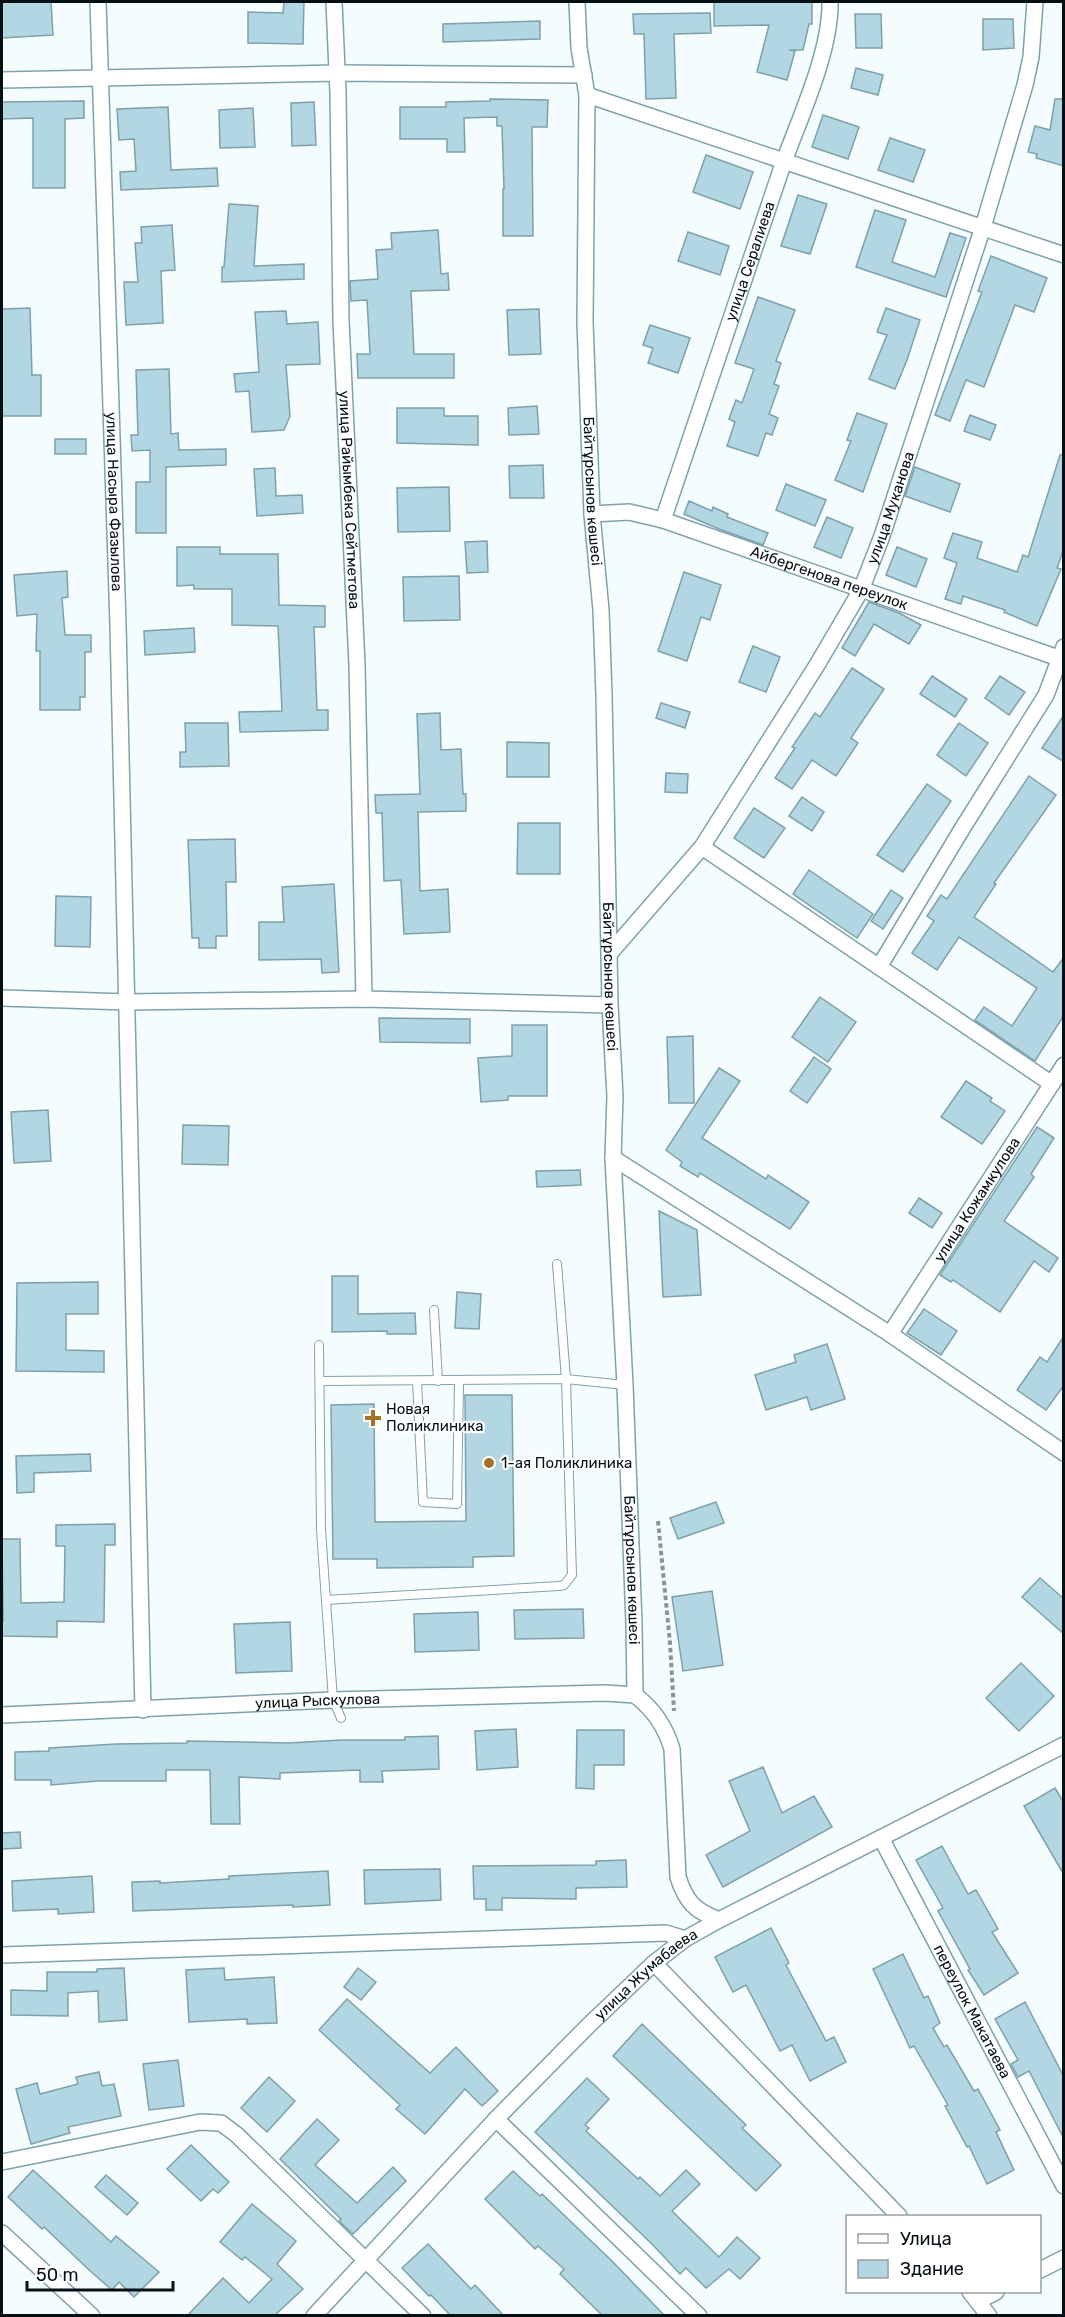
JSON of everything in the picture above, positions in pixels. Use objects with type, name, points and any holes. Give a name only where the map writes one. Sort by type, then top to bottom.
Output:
[{"type":"street","name":"улица Насыра Фазылова","points":[[98,2],[118,625],[143,1710]]},
{"type":"street","name":"улица Райымбека Сейтметова","points":[[334,2],[341,321],[357,665],[364,999]]},
{"type":"street","name":"Байтұрсынов көшесі","points":[[578,2],[579,48],[587,95],[585,322],[592,514],[601,610],[610,1005],[615,1096],[614,1158],[625,1384],[635,1695]]},
{"type":"street","name":"улица Сералиева","points":[[663,520],[784,161],[808,100],[826,37],[830,2]]},
{"type":"street","name":"улица Муканова","points":[[610,953],[702,847],[817,665],[861,590],[882,536],[983,227],[1025,84],[1031,57],[1035,2]]},
{"type":"street","points":[[2,81],[337,73],[584,75]]},
{"type":"street","points":[[587,95],[1064,255]]},
{"type":"street","name":"Айбергенова переулок","points":[[592,514],[630,512],[663,520],[861,590],[1062,655]]},
{"type":"street","points":[[879,967],[1046,695],[1062,655]]},
{"type":"street","points":[[702,847],[1052,1084]]},
{"type":"street","points":[[2,998],[127,1002],[364,999],[610,1005]]},
{"type":"street","name":"улица Кожамкулова","points":[[890,1334],[1064,1065]]},
{"type":"street","points":[[614,1158],[890,1334],[1063,1450]]},
{"type":"street","name":"улица Рыскулова","points":[[2,1715],[333,1700],[605,1693],[635,1695]]},
{"type":"street","points":[[635,1695],[656,1714],[668,1735],[672,1749],[678,1876],[682,1889],[692,1906],[719,1920]]},
{"type":"street","name":"улица Жумабаева","points":[[314,2316],[496,2119],[589,2025],[654,1964],[686,1939],[880,1838],[1062,1749]]},
{"type":"street","name":"переулок Макатаева","points":[[880,1838],[1064,2186]]},
{"type":"street","points":[[2,1955],[666,1933],[686,1939]]},
{"type":"street","points":[[654,1964],[897,2215]]},
{"type":"street","points":[[496,2119],[699,2316]]},
{"type":"street","points":[[2,2162],[200,2122],[216,2122],[225,2125],[423,2316]]},
{"type":"street","points":[[2,2233],[92,2316]]},
{"type":"street","points":[[1041,2270],[1064,2258]]},
{"type":"street","points":[[990,2293],[974,2296],[990,2316]]},
{"type":"lane","points":[[326,1600],[564,1585],[572,1575],[566,1380],[557,1263]]},
{"type":"lane","points":[[434,1310],[438,1381]]},
{"type":"lane","points":[[320,1345],[321,1530],[333,1700],[341,1718]]},
{"type":"lane","points":[[321,1381],[566,1380],[625,1384]]},
{"type":"lane","points":[[417,1381],[423,1502],[457,1504],[459,1381]]},
{"type":"path","points":[[658,1521],[674,1711]]},
{"type":"building","points":[[2,2],[51,2],[53,35],[2,38]]},
{"type":"building","points":[[284,2],[304,2],[303,44],[248,43],[248,12],[283,13]]},
{"type":"building","points":[[714,2],[812,2],[812,24],[809,24],[803,50],[789,50],[795,51],[787,80],[757,72],[769,25],[714,26]]},
{"type":"building","points":[[710,13],[711,33],[674,34],[676,98],[646,99],[644,34],[634,34],[633,14]]},
{"type":"building","points":[[855,14],[881,14],[882,48],[856,48]]},
{"type":"building","points":[[983,19],[1013,19],[1014,48],[983,50]]},
{"type":"building","points":[[540,21],[540,39],[443,42],[443,24]]},
{"type":"building","points":[[856,68],[883,75],[878,95],[851,88]]},
{"type":"building","points":[[490,99],[548,100],[547,127],[532,127],[533,236],[503,236],[502,126],[497,126],[497,117],[464,118],[465,152],[447,152],[447,139],[400,139],[400,107],[446,107],[446,102],[490,101]]},
{"type":"building","points":[[1055,99],[1064,99],[1064,166],[1036,158],[1037,154],[1028,152],[1035,126],[1050,130]]},
{"type":"building","points":[[84,101],[84,118],[65,119],[65,188],[33,188],[33,118],[2,119],[2,102]]},
{"type":"building","points":[[314,102],[316,145],[292,146],[291,103]]},
{"type":"building","points":[[168,107],[171,170],[217,168],[218,186],[121,190],[120,172],[136,171],[134,139],[119,140],[117,109]]},
{"type":"building","points":[[253,108],[255,147],[220,148],[219,110]]},
{"type":"building","points":[[823,115],[859,127],[848,159],[812,147]]},
{"type":"building","points":[[890,138],[925,150],[913,182],[878,170]]},
{"type":"building","points":[[706,155],[753,172],[740,209],[693,192]]},
{"type":"building","points":[[798,195],[827,204],[810,254],[781,246]]},
{"type":"building","points":[[229,204],[258,206],[254,266],[304,264],[304,279],[222,282]]},
{"type":"building","points":[[875,210],[906,220],[892,262],[935,277],[950,233],[966,238],[946,297],[856,267]]},
{"type":"building","points":[[172,225],[175,270],[161,271],[163,323],[126,325],[124,282],[138,282],[135,243],[142,243],[141,227]]},
{"type":"building","points":[[438,230],[441,274],[448,273],[449,290],[411,291],[414,354],[454,354],[454,378],[358,378],[357,354],[370,354],[367,300],[351,301],[350,281],[378,279],[376,250],[392,249],[391,233]]},
{"type":"building","points":[[688,232],[729,246],[720,275],[678,261]]},
{"type":"building","points":[[991,256],[1047,278],[1034,312],[1015,305],[984,387],[966,380],[950,421],[935,415],[982,292],[978,291]]},
{"type":"building","points":[[758,297],[795,310],[776,361],[781,363],[774,384],[779,386],[769,414],[778,418],[772,435],[766,433],[758,456],[727,446],[735,422],[729,419],[736,400],[742,403],[754,369],[735,363]]},
{"type":"building","points":[[30,308],[32,375],[41,375],[41,416],[2,416],[2,309]]},
{"type":"building","points":[[886,308],[920,320],[895,389],[869,379],[887,335],[877,332]]},
{"type":"building","points":[[539,309],[541,354],[509,355],[507,310]]},
{"type":"building","points":[[286,311],[287,324],[318,322],[320,364],[286,365],[290,416],[284,430],[252,432],[249,391],[236,392],[234,374],[259,372],[255,312]]},
{"type":"building","points":[[650,325],[690,338],[678,373],[648,363],[653,348],[643,345]]},
{"type":"building","points":[[169,369],[171,434],[178,433],[179,450],[226,449],[226,465],[166,467],[166,533],[136,533],[136,482],[150,482],[150,450],[132,451],[131,435],[138,435],[136,370]]},
{"type":"building","points":[[537,406],[539,434],[509,435],[508,408]]},
{"type":"building","points":[[397,408],[444,408],[444,416],[478,416],[478,445],[397,443]]},
{"type":"building","points":[[857,413],[887,424],[863,492],[835,480],[851,441],[847,440]]},
{"type":"building","points":[[970,415],[996,425],[990,440],[964,431]]},
{"type":"building","points":[[55,439],[86,439],[86,454],[55,454]]},
{"type":"building","points":[[1060,455],[1064,455],[1064,548],[1057,568],[1061,569],[1037,626],[1004,612],[1005,610],[963,596],[961,604],[945,599],[957,563],[944,558],[953,533],[982,542],[977,558],[1017,572],[1023,555],[1028,557]]},
{"type":"building","points":[[543,465],[544,498],[510,498],[509,466]]},
{"type":"building","points":[[915,467],[960,484],[950,512],[905,496]]},
{"type":"building","points":[[275,468],[276,496],[302,495],[303,513],[257,516],[254,469]]},
{"type":"building","points":[[786,484],[826,500],[815,526],[776,510]]},
{"type":"building","points":[[449,487],[450,531],[398,532],[397,488]]},
{"type":"building","points":[[689,501],[712,511],[713,507],[728,514],[727,517],[768,533],[763,545],[684,514]]},
{"type":"building","points":[[827,517],[853,528],[841,558],[814,547]]},
{"type":"building","points":[[487,541],[488,572],[467,573],[465,542]]},
{"type":"building","points":[[177,547],[220,547],[220,554],[278,554],[279,605],[325,606],[325,627],[314,627],[317,710],[328,710],[328,730],[240,732],[239,712],[282,711],[278,626],[232,625],[232,589],[194,589],[194,585],[177,586]]},
{"type":"building","points":[[897,547],[927,559],[916,587],[886,575]]},
{"type":"building","points":[[67,571],[68,597],[62,598],[65,635],[91,635],[91,652],[85,652],[85,697],[80,697],[80,710],[40,710],[40,651],[36,651],[37,614],[17,616],[14,575]]},
{"type":"building","points":[[684,572],[721,585],[710,620],[701,617],[687,661],[658,651]]},
{"type":"building","points":[[459,576],[460,620],[404,621],[403,577]]},
{"type":"building","points":[[869,602],[899,613],[921,625],[909,644],[874,624],[855,656],[842,648]]},
{"type":"building","points":[[194,628],[195,652],[145,655],[144,631]]},
{"type":"building","points":[[753,646],[780,657],[766,692],[739,682]]},
{"type":"building","points":[[852,668],[884,689],[851,738],[858,743],[836,776],[812,760],[792,789],[775,778],[815,713],[820,717]]},
{"type":"building","points":[[932,676],[967,699],[955,717],[920,694]]},
{"type":"building","points":[[1000,676],[1025,692],[1009,715],[985,698]]},
{"type":"building","points":[[661,703],[690,712],[685,728],[656,718]]},
{"type":"building","points":[[440,713],[441,750],[461,749],[466,811],[418,812],[420,891],[448,889],[450,932],[404,934],[401,880],[384,881],[382,813],[376,813],[375,795],[420,794],[417,714]]},
{"type":"building","points":[[1064,715],[1064,762],[1042,748]]},
{"type":"building","points":[[185,723],[228,723],[229,766],[180,767],[180,752],[186,752]]},
{"type":"building","points":[[959,723],[988,743],[966,776],[937,755]]},
{"type":"building","points":[[507,742],[549,743],[549,777],[507,777]]},
{"type":"building","points":[[666,773],[688,774],[687,793],[665,792]]},
{"type":"building","points":[[1029,776],[1056,795],[994,883],[996,884],[974,917],[1053,972],[1064,957],[1064,1015],[1035,1061],[975,1020],[984,1007],[1012,1026],[1037,988],[959,937],[937,970],[912,953],[934,921],[927,916],[941,895],[947,899]]},
{"type":"building","points":[[927,784],[951,801],[903,872],[877,855]]},
{"type":"building","points":[[802,797],[824,812],[812,831],[789,816]]},
{"type":"building","points":[[754,808],[785,828],[764,858],[734,838]]},
{"type":"building","points":[[518,823],[560,823],[560,874],[517,874]]},
{"type":"building","points":[[235,839],[236,882],[226,882],[227,936],[216,936],[216,948],[199,948],[199,938],[192,938],[188,840]]},
{"type":"building","points":[[809,870],[873,914],[857,938],[793,894]]},
{"type":"building","points":[[334,884],[339,972],[322,973],[321,959],[259,960],[259,922],[284,922],[282,887]]},
{"type":"building","points":[[891,890],[903,898],[883,929],[871,921]]},
{"type":"building","points":[[56,896],[91,897],[90,947],[55,946]]},
{"type":"building","points":[[820,997],[856,1022],[828,1062],[792,1037]]},
{"type":"building","points":[[379,1018],[470,1019],[470,1043],[380,1042]]},
{"type":"building","points":[[512,1025],[547,1025],[547,1096],[508,1096],[508,1100],[481,1102],[478,1058],[512,1056]]},
{"type":"building","points":[[693,1036],[694,1103],[669,1103],[667,1037]]},
{"type":"building","points":[[814,1057],[831,1069],[807,1103],[790,1091]]},
{"type":"building","points":[[719,1068],[740,1081],[702,1138],[766,1179],[768,1175],[809,1202],[790,1229],[700,1173],[698,1177],[680,1166],[682,1162],[666,1150]]},
{"type":"building","points":[[966,1081],[992,1098],[990,1101],[1005,1111],[982,1144],[941,1117]]},
{"type":"building","points":[[48,1110],[51,1161],[14,1163],[11,1112]]},
{"type":"building","points":[[183,1125],[229,1126],[228,1165],[182,1164]]},
{"type":"building","points":[[1037,1127],[1054,1138],[1031,1174],[1034,1177],[1004,1221],[1058,1258],[1049,1272],[1034,1261],[1000,1312],[953,1280],[951,1282],[940,1275]]},
{"type":"building","points":[[580,1170],[581,1185],[537,1187],[536,1171]]},
{"type":"building","points":[[919,1198],[942,1213],[932,1228],[909,1213]]},
{"type":"building","points":[[659,1211],[697,1230],[701,1295],[663,1297]]},
{"type":"building","points":[[332,1276],[358,1276],[358,1314],[415,1313],[416,1334],[387,1334],[387,1331],[332,1332]]},
{"type":"building","points":[[98,1282],[98,1314],[66,1314],[66,1350],[104,1351],[104,1372],[16,1371],[17,1283]]},
{"type":"building","points":[[457,1292],[481,1294],[479,1329],[455,1328]]},
{"type":"building","points":[[924,1309],[957,1331],[941,1355],[907,1333]]},
{"type":"building","points":[[1064,1336],[1064,1385],[1046,1410],[1017,1390],[1040,1357],[1047,1362]]},
{"type":"building","points":[[827,1344],[845,1399],[811,1410],[807,1397],[766,1410],[755,1375],[796,1362],[794,1355]]},
{"type":"building","name":"1-ая Поликлиника","points":[[465,1395],[512,1395],[514,1556],[473,1557],[473,1567],[377,1568],[377,1559],[333,1559],[331,1405],[374,1404],[375,1522],[466,1521]]},
{"type":"building","points":[[90,1454],[91,1471],[34,1473],[34,1492],[17,1493],[16,1456]]},
{"type":"building","points":[[716,1502],[724,1523],[678,1539],[670,1518]]},
{"type":"building","points":[[115,1524],[115,1545],[105,1545],[104,1622],[57,1621],[57,1637],[2,1636],[2,1539],[20,1539],[21,1603],[64,1602],[65,1546],[56,1546],[56,1525]]},
{"type":"building","points":[[1040,1578],[1064,1599],[1064,1634],[1022,1597]]},
{"type":"building","points":[[712,1591],[723,1665],[683,1671],[672,1597]]},
{"type":"building","points":[[583,1609],[584,1638],[515,1639],[514,1610]]},
{"type":"building","points":[[478,1612],[479,1650],[415,1652],[414,1614]]},
{"type":"building","points":[[290,1622],[292,1671],[236,1673],[234,1624]]},
{"type":"building","points":[[1021,1663],[1054,1696],[1019,1731],[986,1698]]},
{"type":"building","points":[[516,1729],[518,1767],[477,1770],[475,1731]]},
{"type":"building","points":[[577,1730],[624,1730],[624,1765],[594,1765],[594,1789],[576,1788]]},
{"type":"building","points":[[438,1736],[439,1769],[382,1771],[383,1782],[360,1782],[360,1770],[280,1773],[280,1779],[239,1777],[240,1824],[211,1824],[210,1770],[166,1770],[166,1781],[97,1781],[51,1785],[51,1780],[15,1780],[15,1752],[49,1751],[49,1748],[187,1743],[187,1741],[288,1743],[405,1740],[405,1737]]},
{"type":"building","points":[[763,1767],[782,1813],[814,1796],[832,1827],[723,1887],[706,1855],[750,1831],[729,1781]]},
{"type":"building","points":[[1055,1788],[1064,1803],[1064,1875],[1024,1806]]},
{"type":"building","points":[[20,1832],[21,1848],[2,1849],[2,1833]]},
{"type":"building","points":[[942,1846],[968,1894],[976,1890],[998,1929],[992,1932],[1018,1973],[984,1995],[968,1970],[970,1969],[938,1911],[943,1908],[916,1860]]},
{"type":"building","points":[[626,1860],[627,1887],[576,1888],[576,1899],[502,1898],[502,1910],[486,1910],[486,1899],[474,1899],[473,1866],[596,1865],[596,1861]]},
{"type":"building","points":[[440,1869],[441,1900],[365,1904],[364,1870]]},
{"type":"building","points":[[328,1871],[330,1905],[133,1911],[132,1882],[160,1881],[160,1883],[229,1879],[229,1876]]},
{"type":"building","points":[[92,1876],[94,1912],[58,1914],[58,1909],[13,1911],[12,1881]]},
{"type":"building","points":[[771,1928],[789,1963],[786,1965],[826,2041],[834,2037],[846,2062],[810,2081],[792,2045],[780,2051],[746,1985],[733,1992],[715,1957]]},
{"type":"building","points":[[903,1954],[924,1998],[928,1996],[940,2023],[933,2028],[944,2047],[947,2045],[974,2091],[978,2089],[1000,2130],[996,2132],[1014,2170],[987,2184],[969,2146],[967,2147],[945,2106],[948,2105],[914,2046],[910,2048],[873,1969]]},
{"type":"building","points":[[124,1968],[127,2020],[99,2022],[98,1991],[68,1993],[68,2016],[11,2015],[11,1990],[47,1991],[47,1972],[97,1972],[97,1969]]},
{"type":"building","points":[[224,1968],[225,1980],[274,1977],[277,2023],[247,2024],[247,2019],[189,2022],[186,1970]]},
{"type":"building","points":[[358,1968],[376,1982],[361,2000],[344,1987]]},
{"type":"building","points":[[347,1999],[430,2073],[456,2047],[498,2091],[482,2106],[465,2089],[425,2134],[396,2109],[400,2105],[319,2030]]},
{"type":"building","points":[[1025,2002],[1064,2077],[1064,2139],[1029,2071],[1018,2077],[1011,2064],[1018,2060],[995,2019]]},
{"type":"building","points":[[642,2024],[746,2125],[742,2128],[781,2165],[756,2191],[613,2056]]},
{"type":"building","points":[[178,2060],[184,2106],[149,2110],[143,2064]]},
{"type":"building","points":[[99,2072],[102,2086],[114,2084],[121,2116],[68,2127],[70,2133],[31,2144],[16,2089],[37,2083],[40,2094],[78,2084],[76,2077]]},
{"type":"building","points":[[269,2077],[295,2101],[267,2132],[241,2108]]},
{"type":"building","points":[[587,2078],[609,2099],[585,2125],[589,2128],[586,2131],[660,2196],[686,2170],[700,2184],[672,2211],[719,2257],[737,2237],[760,2258],[740,2279],[729,2269],[706,2288],[686,2268],[680,2274],[653,2245],[535,2132]]},
{"type":"building","points":[[317,2119],[339,2140],[315,2165],[357,2203],[393,2167],[406,2181],[353,2234],[339,2221],[341,2219],[280,2159]]},
{"type":"building","points":[[191,2145],[229,2182],[218,2193],[213,2189],[201,2201],[167,2169]]},
{"type":"building","points":[[33,2170],[111,2242],[116,2236],[159,2272],[134,2297],[119,2282],[112,2290],[8,2197]]},
{"type":"building","points":[[513,2171],[540,2196],[542,2194],[665,2316],[603,2316],[560,2274],[564,2269],[538,2246],[535,2249],[485,2199]]},
{"type":"building","points":[[106,2175],[138,2203],[127,2215],[95,2187]]},
{"type":"building","points":[[252,2204],[296,2241],[277,2264],[303,2289],[274,2316],[187,2316],[223,2278],[249,2303],[272,2279],[245,2257],[242,2260],[220,2242]]},
{"type":"building","points":[[428,2244],[471,2289],[475,2285],[504,2316],[451,2316],[431,2295],[429,2296],[402,2268]]},
{"type":"place","name":"Новая Поликлиника","points":[[373,1418]]},
{"type":"place","name":"1-ая Поликлиника","points":[[489,1463]]}]
